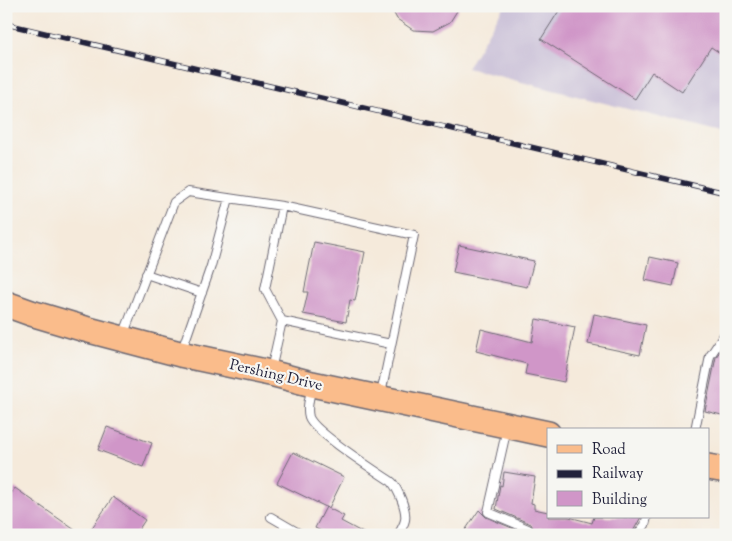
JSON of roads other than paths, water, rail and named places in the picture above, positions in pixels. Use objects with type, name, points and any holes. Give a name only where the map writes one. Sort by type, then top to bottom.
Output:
[{"type":"main road","name":"Pershing Drive","points":[[6,304],[121,340],[380,399],[547,434]]},
{"type":"main road","points":[[710,467],[726,470]]},
{"type":"lane","points":[[121,340],[174,202],[188,192],[282,206],[414,235],[380,399]]},
{"type":"lane","points":[[180,354],[211,266],[229,198]]},
{"type":"lane","points":[[270,373],[282,321],[264,289],[282,206]]},
{"type":"lane","points":[[146,274],[202,293]]},
{"type":"lane","points":[[282,321],[391,344]]},
{"type":"lane","points":[[695,428],[710,356],[726,332]]},
{"type":"lane","points":[[312,384],[308,404],[310,418],[314,426],[351,455],[396,486],[406,513],[398,535]]},
{"type":"lane","points":[[507,426],[488,512],[528,530]]},
{"type":"lane","points":[[271,517],[302,535]]},
{"type":"lane","points":[[637,535],[645,525],[647,518]]},
{"type":"railway","points":[[6,24],[726,193]]}]
